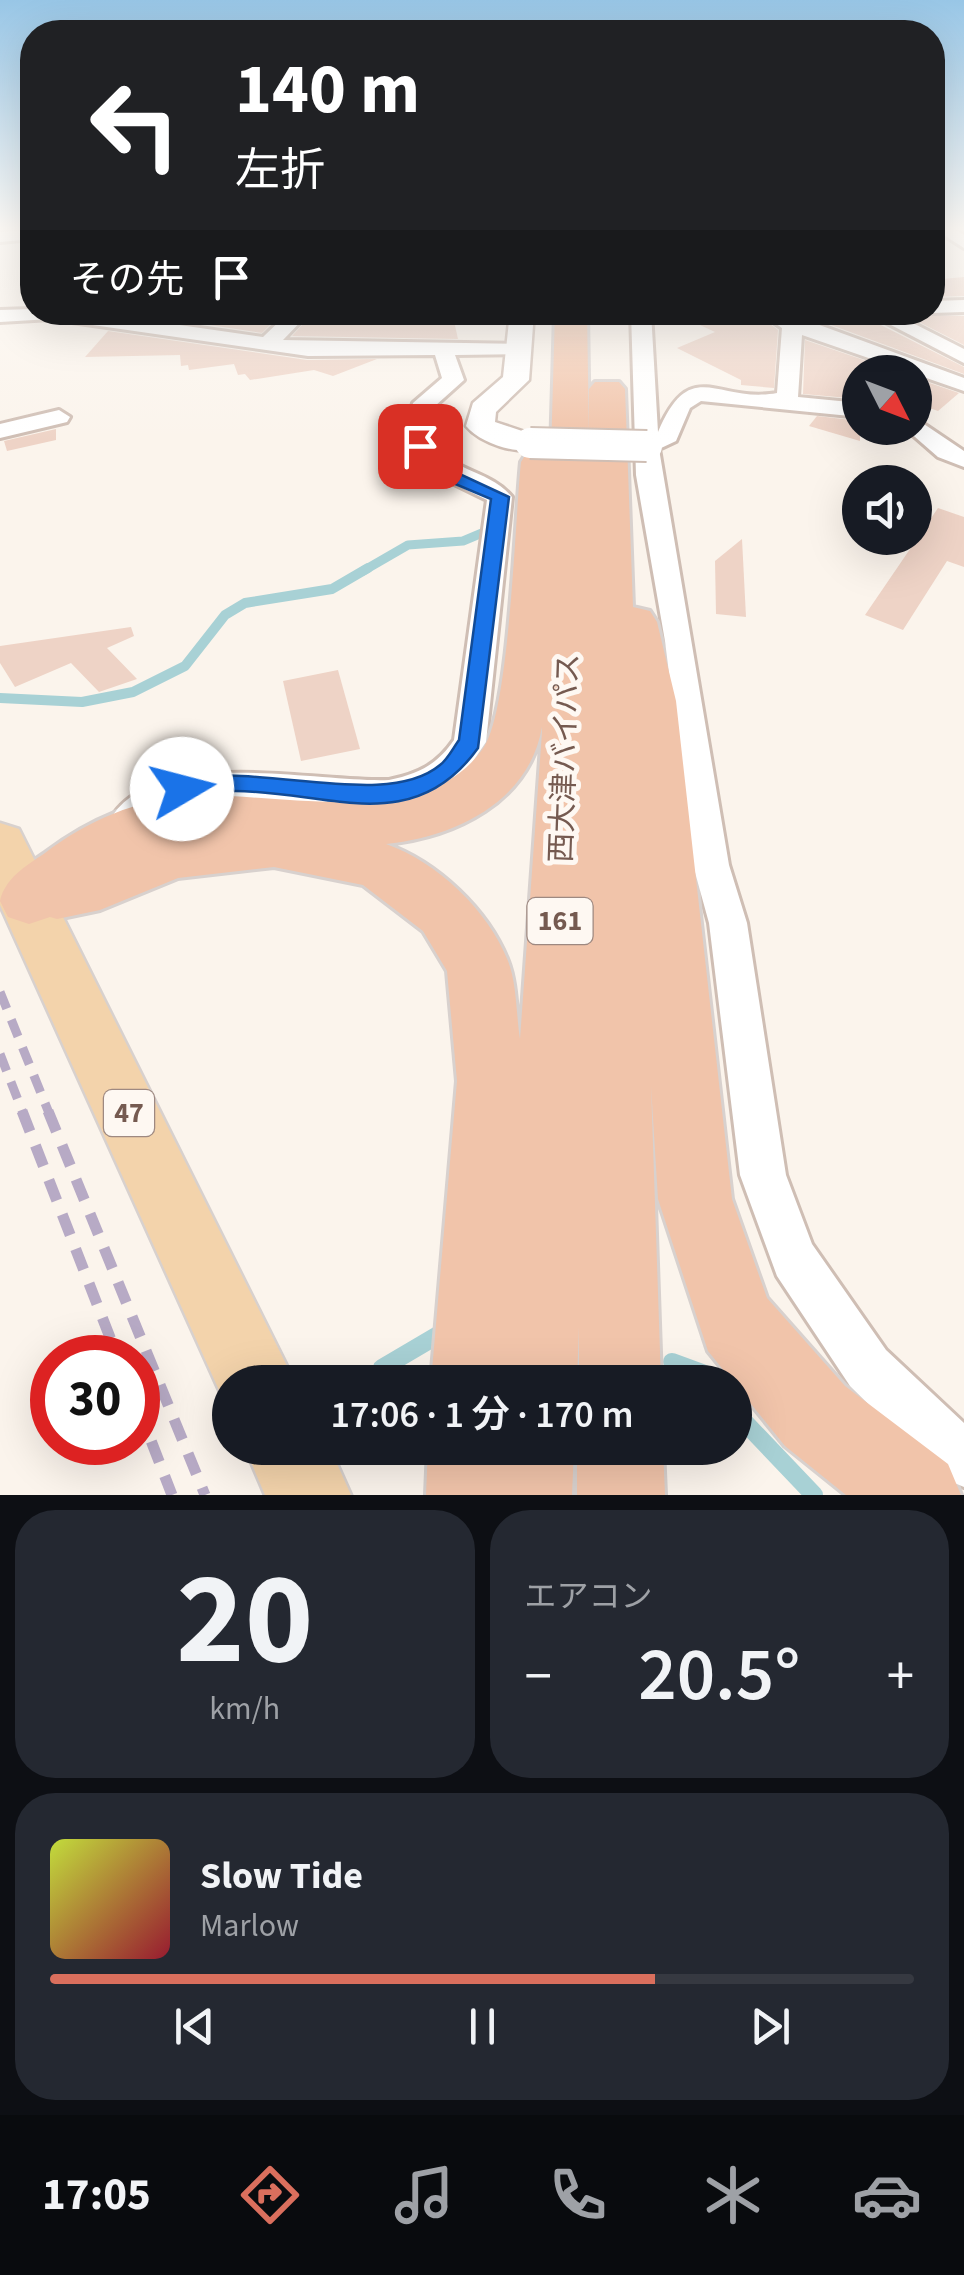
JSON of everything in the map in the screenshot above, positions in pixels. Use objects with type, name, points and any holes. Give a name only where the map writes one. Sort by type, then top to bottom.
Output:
[{"type":"highway","name":"西大津バイパス","points":[[606,326],[620,1365]]},
{"type":"highway","name":"西大津バイパス","points":[[537,1365],[568,732],[606,326]]},
{"type":"highway","points":[[14,872],[86,852],[143,826],[209,816],[417,821],[471,800],[508,754],[522,692],[536,330]]},
{"type":"highway","points":[[611,523],[652,700],[695,1200],[736,1323],[815,1416],[918,1495]]},
{"type":"highway","points":[[14,872],[100,885],[172,855],[274,844],[334,853],[382,867],[444,914],[478,965],[491,1081],[473,1365]]},
{"type":"highway","points":[[470,1495],[471,1465]]},
{"type":"highway","points":[[528,1495],[530,1465]]},
{"type":"highway","points":[[620,1465],[621,1495]]},
{"type":"main road","name":"47","points":[[14,872],[248,1365]]},
{"type":"main road","points":[[294,1465],[309,1495]]},
{"type":"street","points":[[128,325],[266,345],[352,352],[443,350],[536,330]]},
{"type":"street","points":[[266,345],[287,325]]},
{"type":"street","points":[[780,401],[788,396],[787,325]]},
{"type":"street","points":[[808,325],[964,385]]},
{"type":"street","points":[[901,325],[964,357]]},
{"type":"street","points":[[606,326],[647,446],[654,521],[680,640],[711,866],[728,923],[763,1175],[794,1259],[868,1368],[964,1460]]},
{"type":"street","points":[[536,330],[516,380],[483,409],[480,426],[502,437],[530,443],[647,446],[668,436],[680,404],[697,394],[842,408]]},
{"type":"street","points":[[86,852],[129,819],[182,789],[234,782],[342,793],[408,792],[448,772],[470,742],[500,497],[447,474],[427,456],[416,436],[424,403],[452,380],[454,372],[443,350]]},
{"type":"street","points":[[0,430],[59,417]]},
{"type":"street","points":[[932,440],[964,460]]},
{"type":"building","points":[[945,315],[964,316],[964,345],[925,325],[945,325]]},
{"type":"building","points":[[209,325],[270,325],[262,333]]},
{"type":"building","points":[[302,325],[455,325],[458,339],[292,336]]},
{"type":"building","points":[[700,325],[772,325],[778,330],[774,388],[741,385],[741,380],[677,348],[715,332]]},
{"type":"building","points":[[831,325],[881,325],[964,367],[964,374],[932,362],[932,355],[913,355]]},
{"type":"building","points":[[108,331],[307,360],[377,359],[333,376],[314,370],[250,380],[245,374],[238,375],[234,364],[189,370],[188,365],[181,366],[180,355],[85,357]]},
{"type":"building","points":[[805,340],[849,355],[842,355],[842,397],[803,394]]},
{"type":"building","points":[[932,384],[959,393],[938,411],[932,409]]},
{"type":"building","points":[[817,416],[842,419],[842,436],[809,426]]},
{"type":"building","points":[[56,429],[56,440],[7,451],[4,441]]},
{"type":"building","points":[[938,508],[964,517],[964,567],[947,561],[903,630],[865,615],[906,555],[932,555],[932,517]]},
{"type":"building","points":[[742,539],[746,617],[716,614],[715,561]]},
{"type":"building","points":[[131,627],[134,636],[107,648],[137,679],[99,692],[71,663],[15,687],[0,663],[0,646]]},
{"type":"building","points":[[338,670],[360,749],[301,761],[283,681]]},
{"type":"waterway","points":[[363,571],[408,545],[463,541],[482,533]]},
{"type":"waterway","points":[[0,698],[82,702],[133,692],[185,666],[225,615],[245,603],[332,589],[368,568]]},
{"type":"waterway","points":[[387,1365],[438,1335]]},
{"type":"waterway","points":[[672,1362],[680,1365]]},
{"type":"waterway","points":[[752,1430],[814,1495]]},
{"type":"railway","points":[[0,992],[49,1113]]},
{"type":"railway","points":[[0,1054],[23,1113]]},
{"type":"railway","points":[[22,1111],[109,1335]]},
{"type":"railway","points":[[48,1111],[205,1495]]},
{"type":"railway","points":[[160,1464],[172,1495]]},
{"type":"route","points":[[182,789],[234,782],[342,793],[408,792],[448,772],[470,742],[500,497],[492,490],[447,474],[435,466],[420,446]]}]
